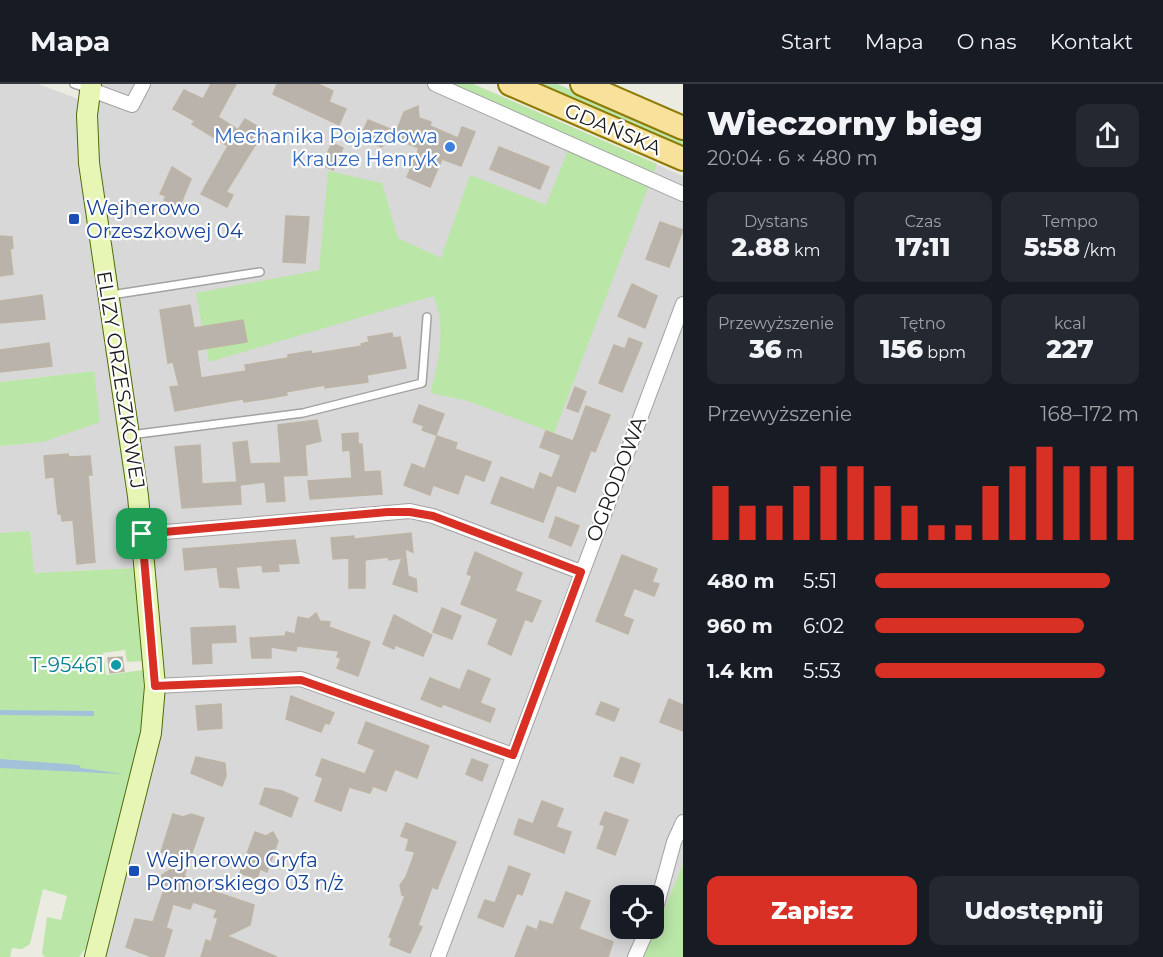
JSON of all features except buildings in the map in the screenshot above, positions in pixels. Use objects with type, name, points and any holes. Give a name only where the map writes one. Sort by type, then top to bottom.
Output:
[{"type":"main road","name":"GDAŃSKA","points":[[510,84],[683,159]]},
{"type":"main road","name":"GDAŃSKA","points":[[582,84],[683,128]]},
{"type":"street","points":[[85,86],[132,105],[144,84]]},
{"type":"street","points":[[435,84],[683,194]]},
{"type":"street","name":"ELIZY ORZESZKOWEJ","points":[[85,86],[88,163],[142,534],[155,686],[151,733],[95,957]]},
{"type":"street","name":"OGRODOWA","points":[[438,957],[683,304]]},
{"type":"street","points":[[142,534],[410,512],[433,516],[581,572]]},
{"type":"street","points":[[155,686],[301,680],[513,755]]},
{"type":"street","points":[[662,885],[674,842],[683,822]]},
{"type":"street","points":[[636,957],[643,939]]},
{"type":"lane","points":[[108,296],[260,272]]},
{"type":"lane","points":[[129,436],[303,413],[422,383],[427,317]]},
{"type":"shaded area","points":[[0,84],[38,84],[97,106],[103,84],[473,84],[683,176],[683,864],[664,909],[664,885],[610,885],[610,939],[652,939],[644,957],[107,957],[85,949],[127,796],[144,718],[143,661],[135,568],[33,573],[30,531],[0,533],[0,446],[43,442],[93,371],[0,382]]},
{"type":"green space","points":[[454,84],[473,84],[657,164],[554,433],[468,401],[430,393],[439,357],[441,332],[440,319],[433,296],[209,362],[196,293],[319,270],[328,171],[382,183],[398,238],[441,258],[470,175],[546,205],[568,150],[494,102]]},
{"type":"green space","points":[[529,84],[557,84],[683,139],[683,151]]},
{"type":"green space","points":[[94,371],[100,422],[43,442],[0,446],[0,382]]},
{"type":"green space","points":[[30,531],[34,573],[135,568],[143,661],[127,662],[125,650],[103,653],[106,675],[143,670],[144,718],[138,750],[85,949],[79,957],[45,957],[42,954],[47,917],[61,920],[67,896],[43,889],[30,944],[22,949],[12,948],[10,957],[0,957],[0,533]]},
{"type":"green space","points":[[683,864],[683,957],[644,957],[652,939],[664,939],[664,909]]},
{"type":"water","points":[[0,710],[94,711],[94,716],[0,715]]},
{"type":"water","points":[[0,759],[79,765],[81,768],[123,774],[0,768]]},
{"type":"place","name":"Mechanika Pojazdowa Krauze Henryk","points":[[450,147]]},
{"type":"place","name":"Wejherowo Orzeszkowej 04","points":[[74,219]]},
{"type":"place","name":"T-95461","points":[[116,665]]},
{"type":"place","name":"Wejherowo Gryfa Pomorskiego 03 n/ż","points":[[134,871]]},
{"type":"route","points":[[410,512],[433,516],[581,572],[513,755],[301,680],[283,678],[155,686],[142,534],[410,512]]}]
